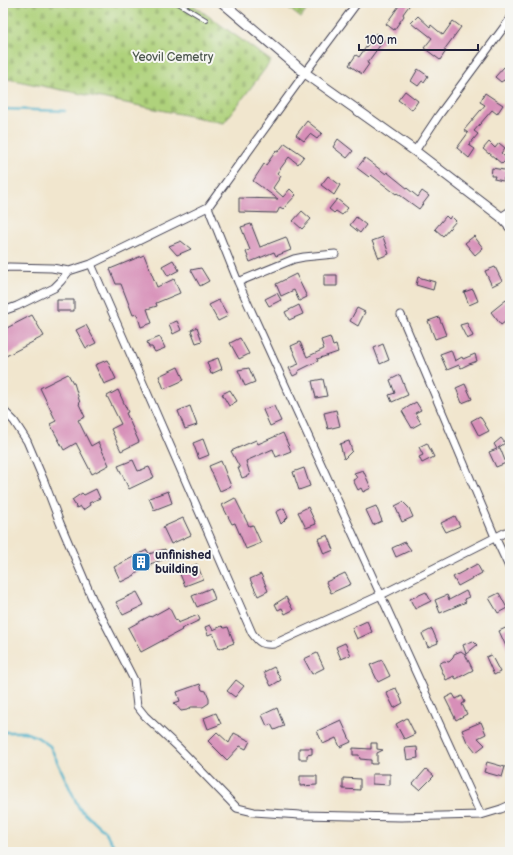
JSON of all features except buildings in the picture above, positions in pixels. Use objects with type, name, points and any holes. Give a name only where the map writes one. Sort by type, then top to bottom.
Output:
[{"type":"street","points":[[223,3],[305,73],[415,151],[501,217],[510,227]]},
{"type":"street","points":[[3,268],[52,268],[69,271],[91,264],[208,207],[357,3]]},
{"type":"street","points":[[415,151],[439,115],[510,19]]},
{"type":"street","points":[[208,207],[238,282],[481,815]]},
{"type":"street","points":[[501,217],[510,211]]},
{"type":"street","points":[[238,282],[294,259],[334,254]]},
{"type":"street","points":[[91,264],[248,626],[258,641],[265,645],[274,644],[381,594],[510,530]]},
{"type":"street","points":[[3,311],[54,288],[69,271]]},
{"type":"street","points":[[401,315],[510,569]]},
{"type":"street","points":[[3,410],[14,422],[27,441],[92,598],[134,680],[137,706],[145,716],[178,747],[237,808],[254,812],[401,817],[481,815],[510,805]]},
{"type":"lane","points":[[178,3],[206,20]]},
{"type":"green space","name":"Yeovil Cemetry","points":[[3,3],[190,3],[271,61],[224,123],[3,78]]},
{"type":"green space","points":[[282,3],[311,3],[301,18]]},
{"type":"waterway","points":[[3,109],[65,111]]},
{"type":"waterway","points":[[3,732],[24,732],[37,737],[50,746],[79,808],[105,832],[118,852]]},
{"type":"place","name":"unfinished building","points":[[141,562]]}]
